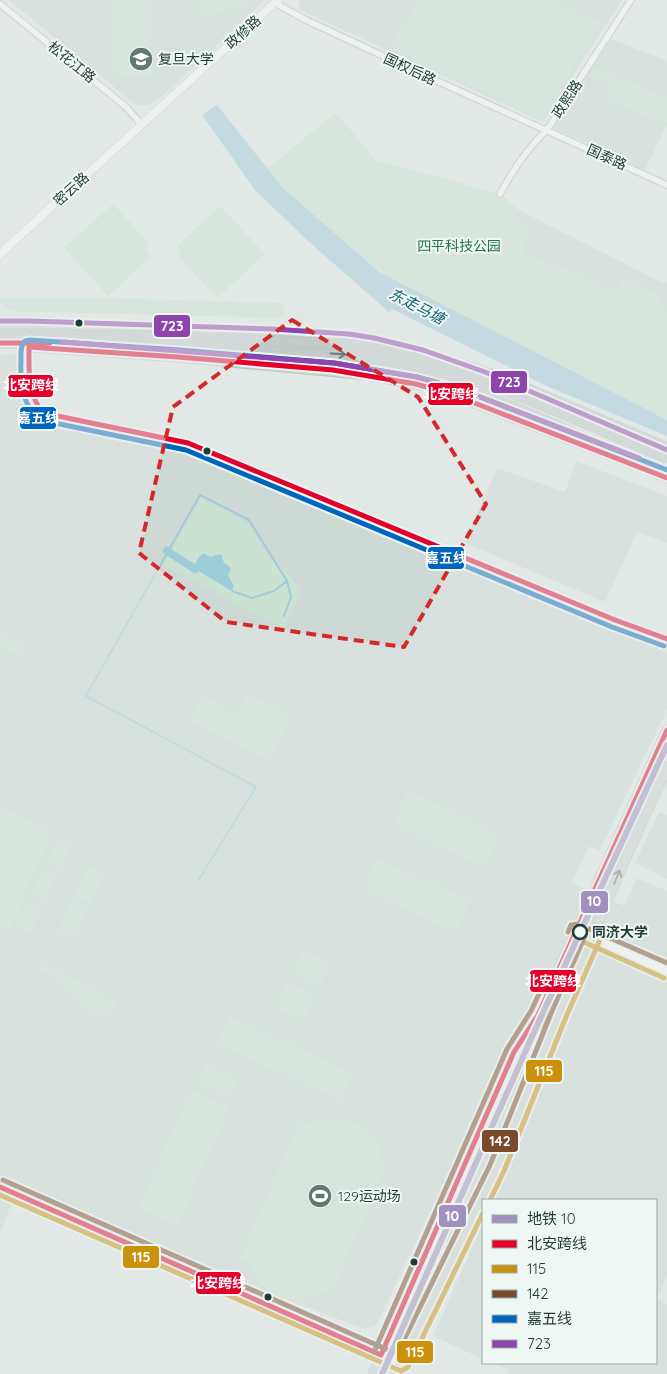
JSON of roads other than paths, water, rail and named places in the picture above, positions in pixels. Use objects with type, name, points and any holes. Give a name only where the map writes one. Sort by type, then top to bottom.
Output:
[{"type":"highway","points":[[0,334],[175,337],[368,345],[466,366],[506,380],[667,448]]},
{"type":"highway","points":[[97,344],[350,365],[394,371],[451,385],[481,395],[598,444],[634,464]]},
{"type":"highway","points":[[0,345],[97,344],[361,355],[408,361],[447,371],[502,390],[667,458]]},
{"type":"main road","points":[[0,329],[30,328],[272,336],[339,340],[373,345],[420,357],[482,379],[667,458]]},
{"type":"main road","points":[[0,345],[178,357],[370,375],[416,384],[454,395],[667,478]]},
{"type":"main road","points":[[372,1374],[517,1045],[538,1015],[667,730]]},
{"type":"main road","points":[[396,1374],[450,1263],[454,1234],[592,939],[667,767]]},
{"type":"main road","points":[[517,1045],[528,1040],[534,1040],[543,1048],[539,1055]]},
{"type":"main road","points":[[435,1233],[451,1217],[526,1052]]},
{"type":"street","name":"政熙路","points":[[500,194],[512,172],[532,143],[547,130],[631,0]]},
{"type":"street","name":"国权后路","points":[[277,2],[299,17],[547,130]]},
{"type":"street","name":"政修路","points":[[142,125],[277,2]]},
{"type":"street","name":"松花江路","points":[[0,4],[111,94],[142,125]]},
{"type":"street","name":"密云路","points":[[0,254],[142,125]]},
{"type":"street","name":"国泰路","points":[[547,130],[667,185]]},
{"type":"street","points":[[30,347],[29,388],[36,405],[44,413],[188,443],[667,639]]},
{"type":"street","points":[[576,931],[667,971]]},
{"type":"street","points":[[0,1187],[401,1364]]},
{"type":"water","name":"东走马塘","points":[[217,105],[283,188],[379,272],[667,420],[667,436],[549,387],[392,309],[389,312],[308,241],[255,190],[202,115]]},
{"type":"water","points":[[204,553],[210,557],[221,554],[224,563],[231,570],[228,575],[234,586],[232,591],[195,569],[197,560]]},
{"type":"waterway","points":[[199,879],[256,787],[86,696],[200,495],[249,520],[287,581],[291,597],[284,616]]},
{"type":"waterway","points":[[167,551],[195,569]]},
{"type":"waterway","points":[[232,591],[252,598],[274,591],[287,581]]},
{"type":"tunnel","points":[[526,1052],[667,744]]},
{"type":"tunnel","points":[[535,1056],[554,1016]]},
{"type":"metro line","name":"10","points":[[382,1374],[535,1030],[667,745]]},
{"type":"place","name":"复旦大学","points":[[141,59]]},
{"type":"place","name":"同济大学","points":[[580,932]]},
{"type":"place","name":"129运动场","points":[[320,1196]]},
{"type":"park label","name":"四平科技公园","points":[[459,246]]}]
